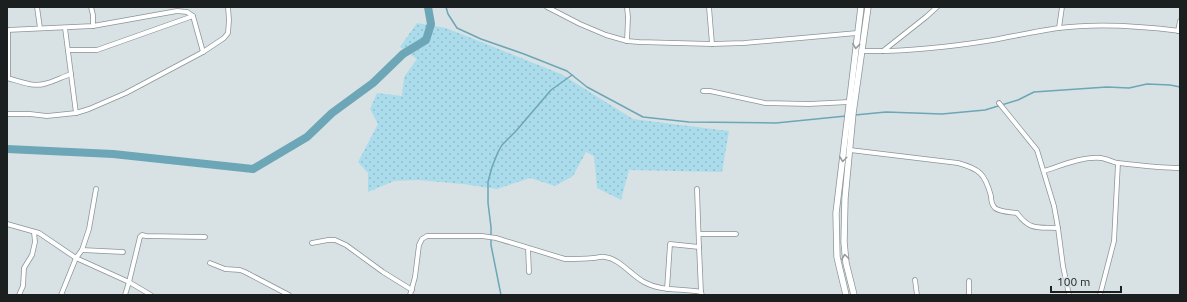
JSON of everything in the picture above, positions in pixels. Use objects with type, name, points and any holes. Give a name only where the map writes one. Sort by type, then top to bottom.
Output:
[{"type":"main road","points":[[854,295],[846,263],[844,242],[845,198],[850,150],[849,102],[861,7]]},
{"type":"main road","points":[[850,113],[862,51],[868,7]]},
{"type":"main road","points":[[846,295],[837,257],[836,213],[850,121]]},
{"type":"street","points":[[37,7],[40,28]]},
{"type":"street","points":[[91,7],[93,26]]},
{"type":"street","points":[[7,114],[47,116],[76,113],[126,93],[217,44],[228,33],[228,7]]},
{"type":"street","points":[[547,7],[580,24],[606,35],[627,41],[712,44],[744,43],[857,33]]},
{"type":"street","points":[[627,7],[627,41]]},
{"type":"street","points":[[709,7],[712,44]]},
{"type":"street","points":[[882,52],[926,17],[936,7]]},
{"type":"street","points":[[1059,28],[1062,7]]},
{"type":"street","points":[[71,74],[44,84],[26,83],[7,78],[8,30],[93,26],[177,11],[187,12],[193,16],[203,52]]},
{"type":"street","points":[[68,50],[97,50],[193,16]]},
{"type":"street","points":[[862,51],[882,52],[927,49],[1059,28],[1105,25],[1179,31],[1180,21]]},
{"type":"street","points":[[65,28],[76,113]]},
{"type":"street","points":[[703,91],[710,91],[766,103],[816,104],[849,102]]},
{"type":"street","points":[[999,102],[1037,150],[1050,192],[1058,228],[1063,266],[1069,295]]},
{"type":"street","points":[[850,150],[958,163],[968,166],[977,170],[984,176],[994,207],[999,210],[1017,213],[1023,221],[1031,226],[1058,228]]},
{"type":"street","points":[[1044,171],[1090,158],[1100,158],[1118,163],[1162,168],[1180,168]]},
{"type":"street","points":[[1100,295],[1106,267],[1114,241],[1118,163]]},
{"type":"street","points":[[410,295],[415,277],[419,245],[422,239],[427,236],[482,236],[496,238],[565,259],[604,256],[613,260],[644,282],[657,287],[702,293],[697,188]]},
{"type":"street","points":[[61,295],[76,258],[82,250],[89,229],[96,189]]},
{"type":"street","points":[[7,224],[45,237],[76,258],[129,282],[151,295]]},
{"type":"street","points":[[19,295],[23,286],[24,268],[32,255],[35,242],[34,232]]},
{"type":"street","points":[[699,234],[736,234]]},
{"type":"street","points":[[125,295],[140,237],[142,235],[205,237]]},
{"type":"street","points":[[312,243],[335,240],[346,245],[412,290]]},
{"type":"street","points":[[667,289],[670,244],[699,247]]},
{"type":"street","points":[[528,248],[529,272]]},
{"type":"street","points":[[82,250],[123,252]]},
{"type":"street","points":[[210,263],[225,270],[240,270],[245,272],[289,295]]},
{"type":"street","points":[[915,280],[918,295]]},
{"type":"street","points":[[969,281],[969,295]]},
{"type":"shaded area","points":[[417,23],[446,28],[561,74],[633,119],[729,131],[722,172],[629,170],[621,200],[597,188],[594,156],[586,152],[573,176],[555,186],[530,178],[497,189],[418,180],[394,181],[368,192],[368,173],[358,162],[378,124],[370,109],[377,93],[402,96],[404,77],[417,59],[400,47]]},
{"type":"waterway","points":[[7,149],[113,154],[253,169],[307,137],[332,113],[373,83],[403,54],[426,40],[431,24],[428,7]]},
{"type":"waterway","points":[[446,7],[448,14],[457,28],[481,39],[567,71],[587,87],[643,117],[689,122],[776,123],[846,116]]},
{"type":"waterway","points":[[501,295],[491,245],[491,227],[488,203],[488,182],[492,167],[502,145],[551,90],[572,75]]},
{"type":"waterway","points":[[855,115],[886,112],[942,114],[985,110],[1018,100],[1034,92],[1107,87],[1129,88],[1147,84],[1180,87]]}]
